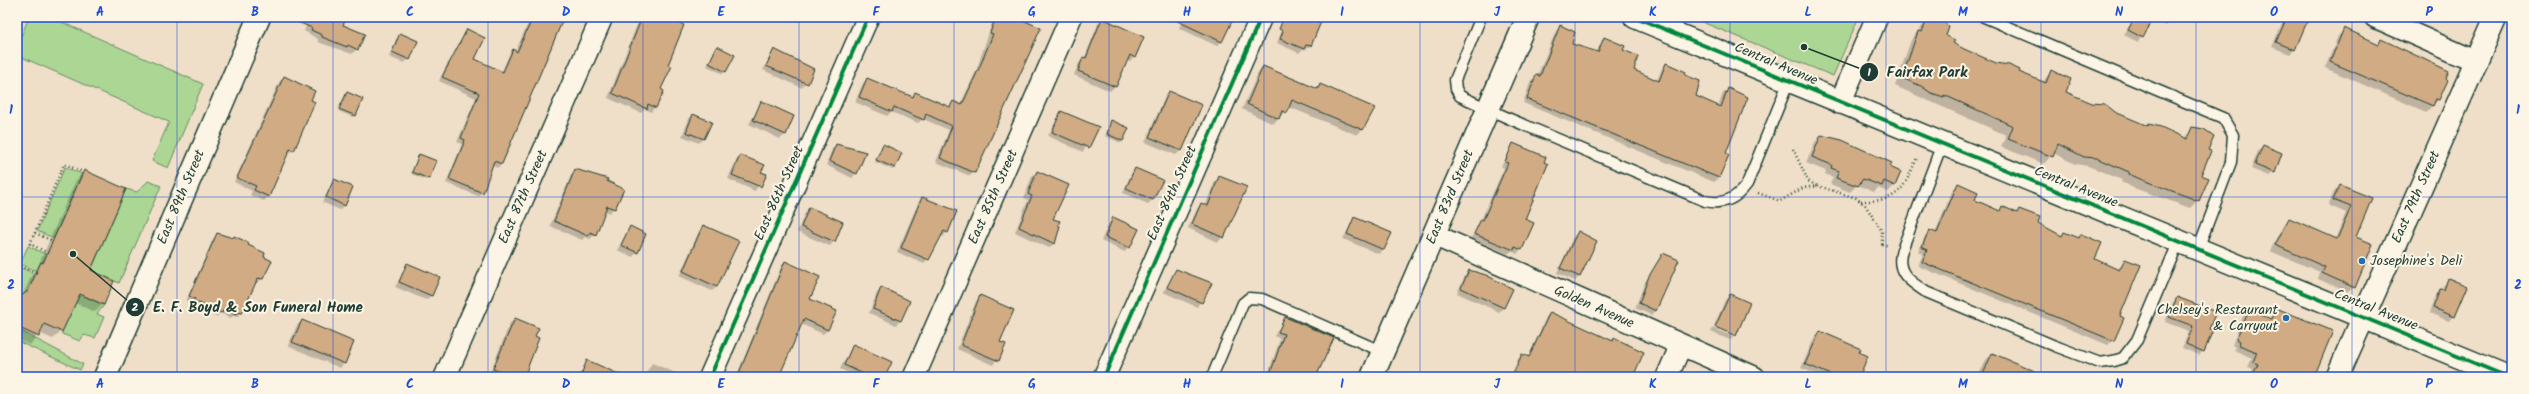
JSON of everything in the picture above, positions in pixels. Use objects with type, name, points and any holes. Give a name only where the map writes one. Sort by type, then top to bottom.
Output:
[{"type":"street","name":"East 89th Street","points":[[105,377],[258,17]]},
{"type":"street","name":"East 87th Street","points":[[445,377],[602,17]]},
{"type":"street","name":"East 86th Street","points":[[710,377],[868,17]]},
{"type":"street","name":"East 85th Street","points":[[914,377],[1071,17]]},
{"type":"street","name":"East 84th Street","points":[[1104,377],[1261,17]]},
{"type":"street","name":"East 83rd Street","points":[[1372,377],[1528,17]]},
{"type":"street","name":"Central Avenue","points":[[1635,17],[2508,377]]},
{"type":"street","points":[[1840,102],[1877,17]]},
{"type":"street","points":[[2375,17],[2477,62]]},
{"type":"street","name":"East 79th Street","points":[[2337,377],[2496,17]]},
{"type":"street","name":"Golden Avenue","points":[[1434,235],[1754,377]]},
{"type":"street","points":[[1667,377],[1681,345]]},
{"type":"lane","points":[[1481,17],[1455,80],[1456,89],[1460,96],[1488,110],[1690,196],[1718,204],[1736,198],[1751,179],[1789,81]]},
{"type":"lane","points":[[1942,144],[1899,259],[1902,273],[1906,279],[1926,292],[2055,346],[2100,363],[2123,358],[2137,340],[2232,162],[2233,134],[2226,122],[2213,112],[1984,17]]},
{"type":"lane","points":[[1212,377],[1242,303],[1249,298],[1262,299],[1383,352]]},
{"type":"path","points":[[1793,149],[1808,181],[1860,201],[1865,205],[1882,231],[1882,244],[1891,246]]},
{"type":"path","points":[[1860,201],[1873,201],[1896,195],[1903,188],[1917,158]]},
{"type":"path","points":[[48,253],[30,244],[64,164],[83,172]]},
{"type":"path","points":[[1755,192],[1780,201],[1803,188],[1818,186]]},
{"type":"path","points":[[35,233],[53,241]]},
{"type":"path","points":[[20,266],[36,273]]},
{"type":"green space","points":[[29,17],[50,17],[203,84],[168,168],[152,161],[169,122],[17,55],[17,46]]},
{"type":"green space","points":[[1690,17],[1859,17],[1833,76]]},
{"type":"green space","points":[[65,167],[82,174],[54,238],[37,231]]},
{"type":"green space","points":[[148,181],[161,186],[119,283],[91,270],[126,189],[137,192]]},
{"type":"green space","points":[[28,246],[47,255],[37,271],[20,264]]},
{"type":"green space","points":[[19,267],[36,274],[28,291],[17,299]]},
{"type":"green space","points":[[80,294],[104,305],[97,314],[104,317],[95,338],[84,335],[80,341],[62,334],[62,331]]},
{"type":"green space","points":[[17,329],[83,364],[80,370],[17,341]]},
{"type":"building","points":[[286,17],[347,17],[343,25],[365,34],[358,50],[348,45],[347,47],[322,37],[322,35],[311,30],[312,28]]},
{"type":"building","points":[[533,17],[564,17],[502,164],[494,161],[483,193],[449,179],[465,140],[461,138],[479,93],[442,77],[467,29],[485,38],[475,59],[503,72],[513,49],[517,52]]},
{"type":"building","points":[[642,17],[665,17],[684,25],[668,65],[672,66],[661,89],[664,91],[656,108],[648,104],[647,109],[612,93]]},
{"type":"building","points":[[996,17],[1016,17],[1041,28],[975,173],[940,158],[952,126],[926,114],[924,120],[894,107],[892,112],[859,97],[867,78],[913,97],[915,92],[950,107],[953,101],[962,105],[993,34],[990,33]]},
{"type":"building","points":[[1169,17],[1234,17],[1222,42]]},
{"type":"building","points":[[1284,17],[1323,17],[1311,46],[1306,45],[1304,49],[1280,39],[1283,31],[1279,29]]},
{"type":"building","points":[[1928,17],[1940,19],[1949,27],[1946,36],[1955,40],[1953,43],[1964,49],[1996,63],[2009,65],[2020,70],[2019,72],[2046,83],[2051,70],[2071,79],[2066,92],[2092,103],[2105,104],[2115,112],[2148,126],[2149,124],[2161,127],[2187,139],[2192,127],[2204,129],[2214,136],[2208,150],[2211,151],[2201,175],[2209,178],[2199,201],[2140,179],[2129,174],[2129,172],[2097,158],[2084,157],[2058,144],[2053,157],[2008,139],[2013,126],[1944,95],[1944,97],[1931,93],[1921,86],[1902,78],[1918,31],[1922,32]]},
{"type":"building","points":[[2135,17],[2154,17],[2143,38],[2128,30]]},
{"type":"building","points":[[2287,17],[2309,17],[2295,50],[2276,42]]},
{"type":"building","points":[[1102,18],[1144,37],[1135,58],[1130,55],[1116,87],[1078,71],[1083,57],[1086,58]]},
{"type":"building","points":[[1560,25],[1575,32],[1572,44],[1598,52],[1604,37],[1625,46],[1623,50],[1638,56],[1634,70],[1659,81],[1666,63],[1686,72],[1685,75],[1700,81],[1696,96],[1721,107],[1728,88],[1748,97],[1726,153],[1729,155],[1719,178],[1527,99],[1536,75],[1540,76]]},
{"type":"building","points":[[2344,28],[2379,44],[2381,39],[2449,71],[2446,78],[2448,80],[2439,100],[2436,99],[2433,106],[2330,62]]},
{"type":"building","points":[[400,33],[418,41],[410,60],[392,52]]},
{"type":"building","points":[[717,46],[735,55],[726,72],[709,63]]},
{"type":"building","points":[[774,49],[814,69],[808,84],[766,66]]},
{"type":"building","points":[[1263,66],[1318,89],[1320,84],[1375,108],[1363,130],[1292,100],[1287,113],[1282,111],[1279,119],[1247,104]]},
{"type":"building","points":[[284,76],[315,91],[311,100],[315,102],[294,151],[290,149],[269,197],[254,190],[256,186],[237,178]]},
{"type":"building","points":[[1169,91],[1202,105],[1182,151],[1149,137]]},
{"type":"building","points":[[347,92],[363,99],[356,116],[339,109]]},
{"type":"building","points":[[761,101],[794,116],[786,135],[753,120]]},
{"type":"building","points":[[1061,111],[1099,127],[1089,148],[1052,132]]},
{"type":"building","points":[[693,114],[712,122],[704,139],[686,132]]},
{"type":"building","points":[[1111,120],[1129,128],[1123,141],[1107,134]]},
{"type":"building","points":[[1821,135],[1842,140],[1892,163],[1890,167],[1901,172],[1895,186],[1884,181],[1882,186],[1863,179],[1858,186],[1836,178],[1839,171],[1831,168],[1832,165],[1812,157]]},
{"type":"building","points":[[1513,143],[1546,157],[1544,162],[1548,164],[1525,219],[1534,223],[1522,250],[1515,247],[1514,250],[1474,234],[1481,219],[1483,220],[1508,163],[1505,162]]},
{"type":"building","points":[[836,144],[866,152],[857,174],[829,161]]},
{"type":"building","points":[[883,144],[902,153],[895,168],[876,160]]},
{"type":"building","points":[[2263,145],[2282,153],[2275,173],[2255,165]]},
{"type":"building","points":[[419,154],[437,161],[429,179],[412,172]]},
{"type":"building","points":[[740,155],[765,165],[761,172],[767,174],[761,187],[732,175]]},
{"type":"building","points":[[1135,168],[1163,180],[1153,200],[1126,188]]},
{"type":"building","points":[[575,169],[608,179],[607,181],[624,189],[615,209],[607,206],[596,235],[590,232],[588,236],[554,221]]},
{"type":"building","points":[[84,170],[126,189],[91,270],[114,281],[104,305],[80,294],[62,332],[44,324],[39,337],[17,327],[17,299],[28,291],[41,262],[43,263]]},
{"type":"building","points":[[1037,171],[1069,185],[1053,219],[1060,221],[1055,244],[1019,227],[1032,196],[1028,194]]},
{"type":"building","points":[[1219,176],[1247,187],[1224,238],[1192,224],[1201,203],[1208,206]]},
{"type":"building","points":[[334,179],[353,187],[345,206],[326,197]]},
{"type":"building","points":[[1958,183],[1978,192],[1975,200],[2000,211],[2002,206],[2017,213],[2019,209],[2040,217],[2038,223],[2062,236],[2064,232],[2079,238],[2081,234],[2102,243],[2095,259],[2119,270],[2125,259],[2141,265],[2120,316],[2124,318],[2114,341],[1922,262],[1927,250],[1922,247],[1929,230],[1937,233]]},
{"type":"building","points":[[2340,185],[2372,198],[2356,237],[2373,244],[2355,288],[2322,273],[2325,267],[2275,245],[2289,218],[2337,239],[2351,207],[2333,200]]},
{"type":"building","points":[[922,197],[957,211],[948,233],[944,231],[929,260],[901,248]]},
{"type":"building","points":[[809,207],[843,222],[835,242],[801,227]]},
{"type":"building","points":[[1113,217],[1139,229],[1130,248],[1105,237]]},
{"type":"building","points":[[1354,217],[1392,233],[1384,250],[1347,234]]},
{"type":"building","points":[[703,225],[739,241],[717,287],[683,271]]},
{"type":"building","points":[[630,226],[646,234],[638,253],[621,245]]},
{"type":"building","points":[[1578,231],[1597,241],[1580,277],[1560,268]]},
{"type":"building","points":[[217,233],[233,238],[234,236],[249,243],[248,245],[265,253],[264,257],[272,261],[263,279],[258,278],[242,313],[237,312],[236,314],[224,309],[222,313],[194,301],[195,299],[189,296]]},
{"type":"building","points":[[1663,253],[1679,260],[1656,311],[1639,303],[1649,276]]},
{"type":"building","points":[[785,261],[820,277],[810,299],[837,311],[828,330],[804,319],[779,377],[748,377],[739,373]]},
{"type":"building","points":[[407,263],[440,277],[432,296],[399,282]]},
{"type":"building","points":[[1176,269],[1212,283],[1202,303],[1167,287]]},
{"type":"building","points":[[1469,270],[1486,275],[1513,289],[1504,308],[1461,288]]},
{"type":"building","points":[[2448,278],[2467,286],[2454,317],[2433,308],[2440,289],[2444,290]]},
{"type":"building","points":[[881,287],[910,301],[901,321],[873,309]]},
{"type":"building","points":[[1730,294],[1750,303],[1736,336],[1715,327]]},
{"type":"building","points":[[980,295],[1014,310],[1000,342],[1006,344],[999,361],[961,345]]},
{"type":"building","points":[[2177,297],[2216,312],[2209,329],[2213,330],[2204,352],[2186,344],[2193,326],[2169,317]]},
{"type":"building","points":[[2276,308],[2333,331],[2314,377],[2252,377],[2258,364],[2253,362],[2257,352],[2239,345],[2240,341],[2236,339],[2249,310],[2271,319]]},
{"type":"building","points":[[1550,312],[1613,341],[1614,338],[1644,352],[1633,377],[1512,377],[1522,354],[1529,357]]},
{"type":"building","points":[[1285,317],[1334,338],[1316,377],[1269,377],[1284,334],[1278,332]]},
{"type":"building","points":[[515,318],[539,328],[535,336],[539,338],[524,377],[512,377],[493,369]]},
{"type":"building","points":[[302,320],[354,342],[345,364],[292,342]]},
{"type":"building","points":[[1820,331],[1861,349],[1859,352],[1868,356],[1859,377],[1836,377],[1805,364]]},
{"type":"building","points":[[853,344],[892,362],[885,377],[870,377],[844,365]]},
{"type":"building","points":[[1992,353],[2049,377],[1982,377]]},
{"type":"building","points":[[587,360],[625,377],[580,377]]},
{"type":"cycle path","points":[[710,377],[868,17]]},
{"type":"cycle path","points":[[1104,377],[1261,17]]},
{"type":"cycle path","points":[[1635,17],[2508,377]]},
{"type":"place","name":"Fairfax Park","points":[[1804,47]]},
{"type":"place","name":"E. F. Boyd & Son Funeral Home","points":[[73,254]]},
{"type":"place","name":"Josephine's Deli","points":[[2362,261]]},
{"type":"place","name":"Chelsey's Restaurant & Carryout","points":[[2286,318]]}]
